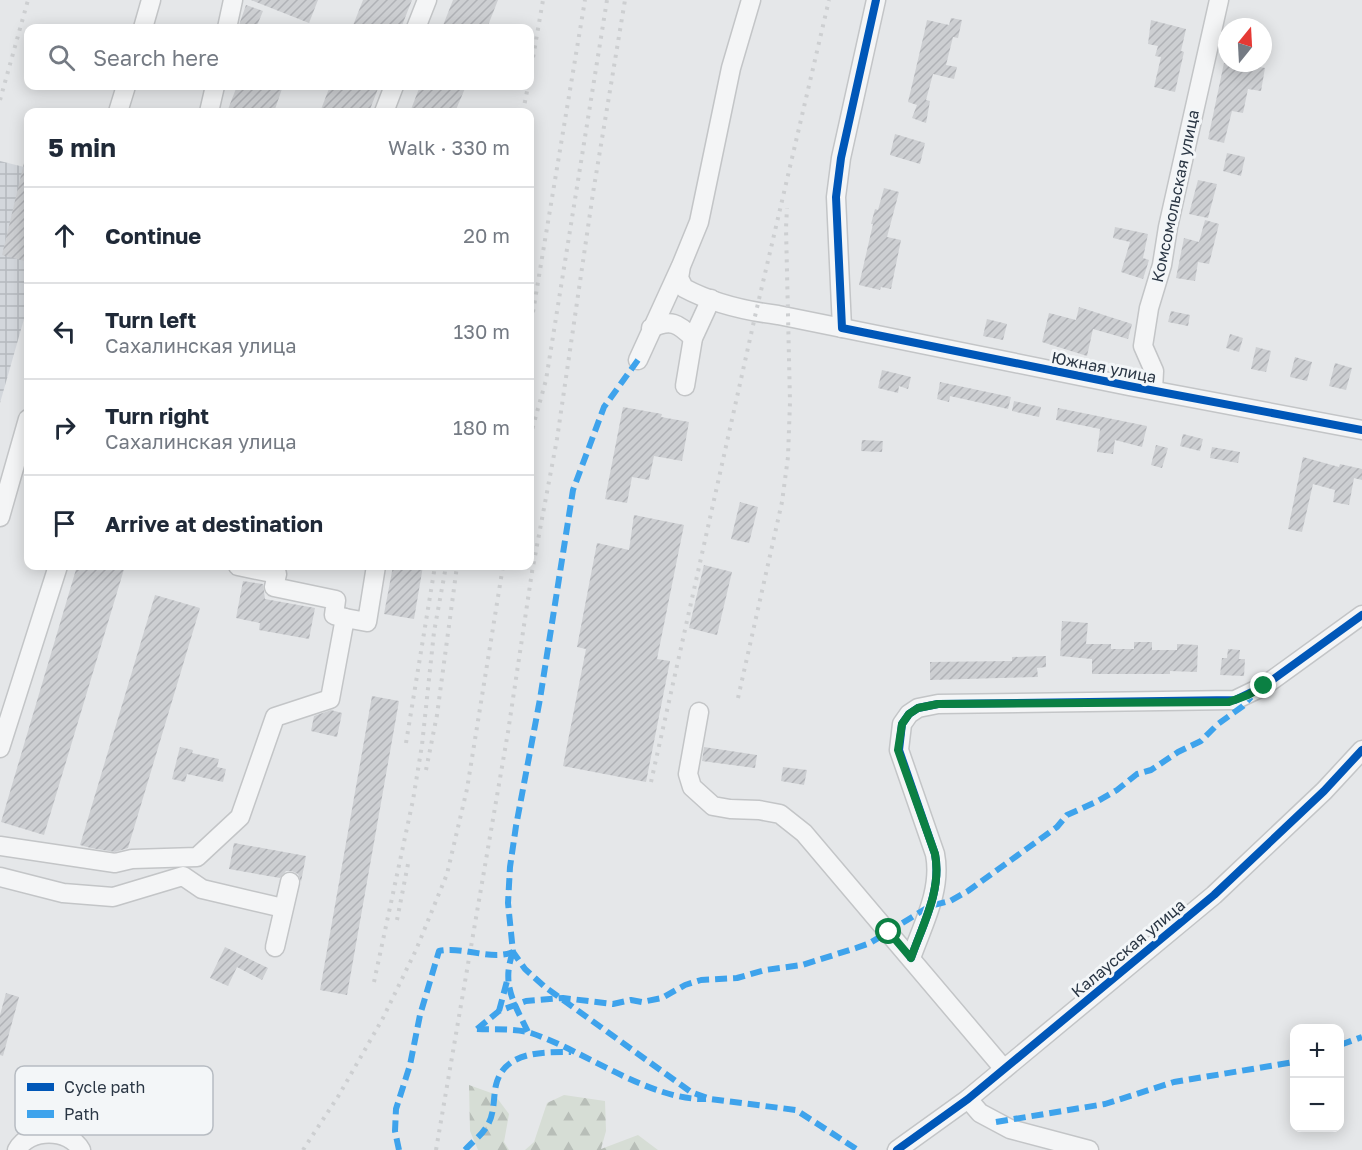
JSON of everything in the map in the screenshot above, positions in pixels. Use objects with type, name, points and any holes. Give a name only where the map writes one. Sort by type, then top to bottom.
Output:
[{"type":"street","points":[[144,24],[151,0]]},
{"type":"street","points":[[228,24],[233,0]]},
{"type":"street","points":[[418,24],[427,0]]},
{"type":"street","points":[[638,360],[699,222],[731,68],[751,0]]},
{"type":"street","points":[[842,328],[836,197],[842,158],[876,0]]},
{"type":"street","name":"Комсомольская улица","points":[[1153,390],[1154,371],[1143,346],[1147,317],[1162,265],[1168,227],[1219,0]]},
{"type":"street","points":[[119,108],[125,90]]},
{"type":"street","points":[[210,108],[213,90]]},
{"type":"street","points":[[386,108],[392,90]]},
{"type":"street","name":"Южная улица","points":[[681,266],[679,278],[684,288],[711,299],[756,312],[1362,430]]},
{"type":"street","points":[[685,386],[693,338],[711,299]]},
{"type":"street","points":[[651,328],[663,323],[674,323],[693,338]]},
{"type":"street","points":[[0,517],[24,433]]},
{"type":"street","points":[[0,748],[57,570]]},
{"type":"street","points":[[258,570],[277,574],[274,587],[336,600],[334,615],[367,622],[375,570]]},
{"type":"street","points":[[911,958],[932,903],[938,868],[898,750],[902,724],[909,714],[918,708],[938,704],[1235,700],[1264,686],[1362,615]]},
{"type":"street","points":[[0,846],[115,863],[132,859],[197,857],[240,817],[275,717],[330,699],[345,618]]},
{"type":"street","points":[[699,712],[688,774],[692,787],[713,806],[780,814],[804,833],[1004,1069]]},
{"type":"street","name":"Калаусская улица","points":[[897,1150],[968,1099],[1214,895],[1324,791],[1362,750]]},
{"type":"street","points":[[0,877],[63,893],[113,897],[183,876],[202,889],[283,908]]},
{"type":"street","points":[[275,947],[290,882]]},
{"type":"street","points":[[968,1099],[980,1113],[1010,1129],[1089,1150]]},
{"type":"street","points":[[17,1150],[28,1137],[40,1135]]},
{"type":"street","points":[[52,1135],[70,1138],[81,1150]]},
{"type":"shaded area","points":[[0,161],[24,167],[24,319],[0,403]]},
{"type":"green space","points":[[469,1085],[494,1094],[509,1114],[504,1142],[509,1150],[478,1150],[470,1131]]},
{"type":"green space","points":[[564,1095],[605,1101],[606,1131],[601,1149],[638,1135],[658,1150],[525,1150],[534,1142],[547,1103]]},
{"type":"building","points":[[251,0],[318,0],[309,23]]},
{"type":"building","points":[[363,0],[412,0],[403,24],[354,24]]},
{"type":"building","points":[[453,0],[498,0],[489,24],[444,24]]},
{"type":"building","points":[[246,5],[263,11],[258,24],[239,24]]},
{"type":"building","points":[[951,18],[962,20],[958,38],[953,37],[946,65],[957,67],[954,79],[933,74],[926,100],[930,101],[926,123],[912,118],[917,105],[908,102],[927,20],[949,25]]},
{"type":"building","points":[[1151,20],[1186,29],[1181,51],[1184,52],[1175,92],[1154,87],[1161,57],[1155,56],[1158,46],[1148,44]]},
{"type":"building","points":[[1222,72],[1264,72],[1261,91],[1248,89],[1243,113],[1232,111],[1224,143],[1208,139]]},
{"type":"building","points":[[235,90],[282,90],[275,108],[229,108]]},
{"type":"building","points":[[328,90],[377,90],[371,108],[322,108]]},
{"type":"building","points":[[418,90],[464,90],[457,108],[412,108]]},
{"type":"building","points":[[895,134],[925,143],[920,164],[890,155]]},
{"type":"building","points":[[1227,153],[1245,157],[1241,176],[1223,171]]},
{"type":"building","points":[[24,163],[24,261],[2,255]]},
{"type":"building","points":[[1198,180],[1217,184],[1208,218],[1189,214]]},
{"type":"building","points":[[884,188],[899,192],[887,237],[901,240],[891,289],[881,287],[880,290],[859,285],[873,224],[871,224],[875,209],[878,210]]},
{"type":"building","points":[[1205,220],[1219,224],[1209,264],[1198,262],[1195,281],[1176,278],[1184,238],[1199,242]]},
{"type":"building","points":[[1115,227],[1148,234],[1143,258],[1149,260],[1143,279],[1121,272],[1130,242],[1113,238]]},
{"type":"building","points":[[1079,307],[1132,324],[1128,339],[1093,329],[1087,356],[1042,342],[1049,313],[1076,320]]},
{"type":"building","points":[[1171,311],[1190,315],[1188,326],[1168,322]]},
{"type":"building","points":[[987,319],[1007,324],[1003,340],[983,336]]},
{"type":"building","points":[[1230,334],[1243,338],[1239,352],[1226,348]]},
{"type":"building","points":[[1256,347],[1271,351],[1266,372],[1251,369]]},
{"type":"building","points":[[1295,357],[1312,362],[1307,381],[1290,377]]},
{"type":"building","points":[[1335,363],[1352,368],[1346,390],[1329,386]]},
{"type":"building","points":[[882,370],[911,377],[908,389],[899,386],[898,393],[878,388]]},
{"type":"building","points":[[940,382],[1011,397],[1008,409],[950,396],[949,402],[937,399]]},
{"type":"building","points":[[1014,401],[1041,407],[1039,417],[1012,411]]},
{"type":"building","points":[[623,407],[662,414],[661,417],[689,422],[682,461],[654,456],[649,480],[632,477],[627,503],[605,499]]},
{"type":"building","points":[[1058,408],[1147,426],[1142,447],[1115,440],[1113,454],[1097,452],[1100,429],[1056,420]]},
{"type":"building","points":[[1183,434],[1203,439],[1200,451],[1180,446]]},
{"type":"building","points":[[862,440],[883,441],[882,452],[861,451]]},
{"type":"building","points":[[1156,445],[1168,448],[1162,468],[1151,465]]},
{"type":"building","points":[[1212,447],[1240,452],[1238,463],[1210,458]]},
{"type":"building","points":[[1303,457],[1339,467],[1340,464],[1362,469],[1362,480],[1354,478],[1349,505],[1333,502],[1335,490],[1313,484],[1302,532],[1288,529]]},
{"type":"building","points":[[740,502],[758,507],[749,543],[731,539]]},
{"type":"building","points":[[634,515],[684,525],[657,659],[670,661],[646,782],[563,766],[586,649],[577,647],[597,543],[629,550]]},
{"type":"building","points":[[704,565],[732,572],[717,635],[689,628]]},
{"type":"building","points":[[76,570],[124,570],[44,835],[1,822]]},
{"type":"building","points":[[392,570],[422,570],[414,619],[384,614]]},
{"type":"building","points":[[243,581],[263,584],[265,599],[315,608],[309,639],[259,630],[260,623],[236,618]]},
{"type":"building","points":[[155,595],[200,608],[128,848],[115,852],[80,845]]},
{"type":"building","points":[[1062,621],[1088,623],[1086,644],[1111,644],[1111,649],[1134,649],[1134,642],[1152,642],[1152,650],[1177,650],[1177,644],[1198,645],[1197,672],[1092,674],[1092,659],[1060,656]]},
{"type":"building","points":[[1228,649],[1240,650],[1239,659],[1245,659],[1244,676],[1220,675],[1222,658],[1227,658]]},
{"type":"building","points":[[1046,656],[1046,667],[1037,668],[1038,677],[930,680],[930,662],[1012,661],[1012,657]]},
{"type":"building","points":[[372,696],[399,701],[347,995],[320,990]]},
{"type":"building","points":[[331,710],[342,713],[337,737],[311,731],[314,716]]},
{"type":"building","points":[[180,747],[193,750],[192,753],[219,759],[217,767],[226,769],[223,782],[187,774],[185,782],[172,779]]},
{"type":"building","points":[[704,747],[757,755],[755,768],[702,761]]},
{"type":"building","points":[[783,767],[807,770],[804,785],[781,781]]},
{"type":"building","points":[[234,843],[306,856],[301,882],[298,874],[292,871],[286,871],[280,878],[229,869]]},
{"type":"building","points":[[225,947],[268,968],[262,980],[237,967],[228,986],[210,978]]},
{"type":"building","points":[[6,993],[19,997],[3,1056],[0,1055],[0,1015]]},
{"type":"railway","points":[[0,100],[28,0]]},
{"type":"railway","points":[[534,52],[543,0]]},
{"type":"railway","points":[[534,306],[585,0]]},
{"type":"railway","points":[[534,423],[546,380],[607,0]]},
{"type":"railway","points":[[534,561],[557,439],[593,193],[625,0]]},
{"type":"railway","points":[[651,782],[756,312],[829,0]]},
{"type":"railway","points":[[524,108],[527,90]]},
{"type":"railway","points":[[738,698],[782,502],[788,457],[790,402],[787,208]]},
{"type":"railway","points":[[406,743],[434,570]]},
{"type":"railway","points":[[374,982],[413,800],[422,745],[434,632],[445,570]]},
{"type":"railway","points":[[426,770],[437,715],[456,570]]},
{"type":"railway","points":[[303,1150],[339,1095],[383,1018],[416,950],[447,874],[467,789],[502,570]]},
{"type":"railway","points":[[436,1150],[508,732],[532,570]]},
{"type":"railway","points":[[397,920],[408,864]]},
{"type":"marked path","points":[[638,360],[604,407],[573,490],[540,699],[510,867],[508,903],[513,952],[525,969],[545,987],[691,1092],[710,1099],[796,1110],[858,1150]]},
{"type":"marked path","points":[[477,1029],[499,1011],[526,1001],[563,998],[613,1004],[631,1000],[642,1002],[662,998],[685,985],[701,980],[737,978],[765,970],[802,965],[870,943],[930,906],[950,901],[968,891],[1057,827],[1067,815],[1096,802],[1117,790],[1137,774],[1151,770],[1178,752],[1201,741],[1251,697]]},
{"type":"marked path","points":[[399,1150],[395,1131],[396,1109],[410,1065],[420,1015],[439,951],[458,950],[496,955],[513,952]]},
{"type":"marked path","points":[[513,952],[508,974],[509,984],[514,1002],[528,1032]]},
{"type":"marked path","points":[[499,1011],[507,981]]},
{"type":"marked path","points":[[477,1029],[525,1031],[552,1041],[641,1084],[663,1092],[706,1099]]},
{"type":"marked path","points":[[1344,1044],[1362,1037]]},
{"type":"marked path","points":[[465,1150],[490,1121],[496,1085],[500,1074],[507,1066],[516,1060],[537,1053],[571,1052]]},
{"type":"marked path","points":[[996,1122],[1105,1104],[1174,1082],[1290,1063]]},
{"type":"cycle path","points":[[876,0],[841,158],[836,197],[842,328],[1362,430]]},
{"type":"cycle path","points":[[911,958],[934,894],[936,867],[935,854],[899,750],[902,724],[909,714],[918,708],[938,704],[1235,700],[1264,686],[1362,615]]},
{"type":"cycle path","points":[[897,1150],[968,1099],[1214,895],[1324,791],[1362,750]]},
{"type":"route","points":[[889,932],[911,958],[932,903],[938,868],[898,750],[902,724],[909,714],[918,708],[938,704],[1229,702],[1264,686]]}]
